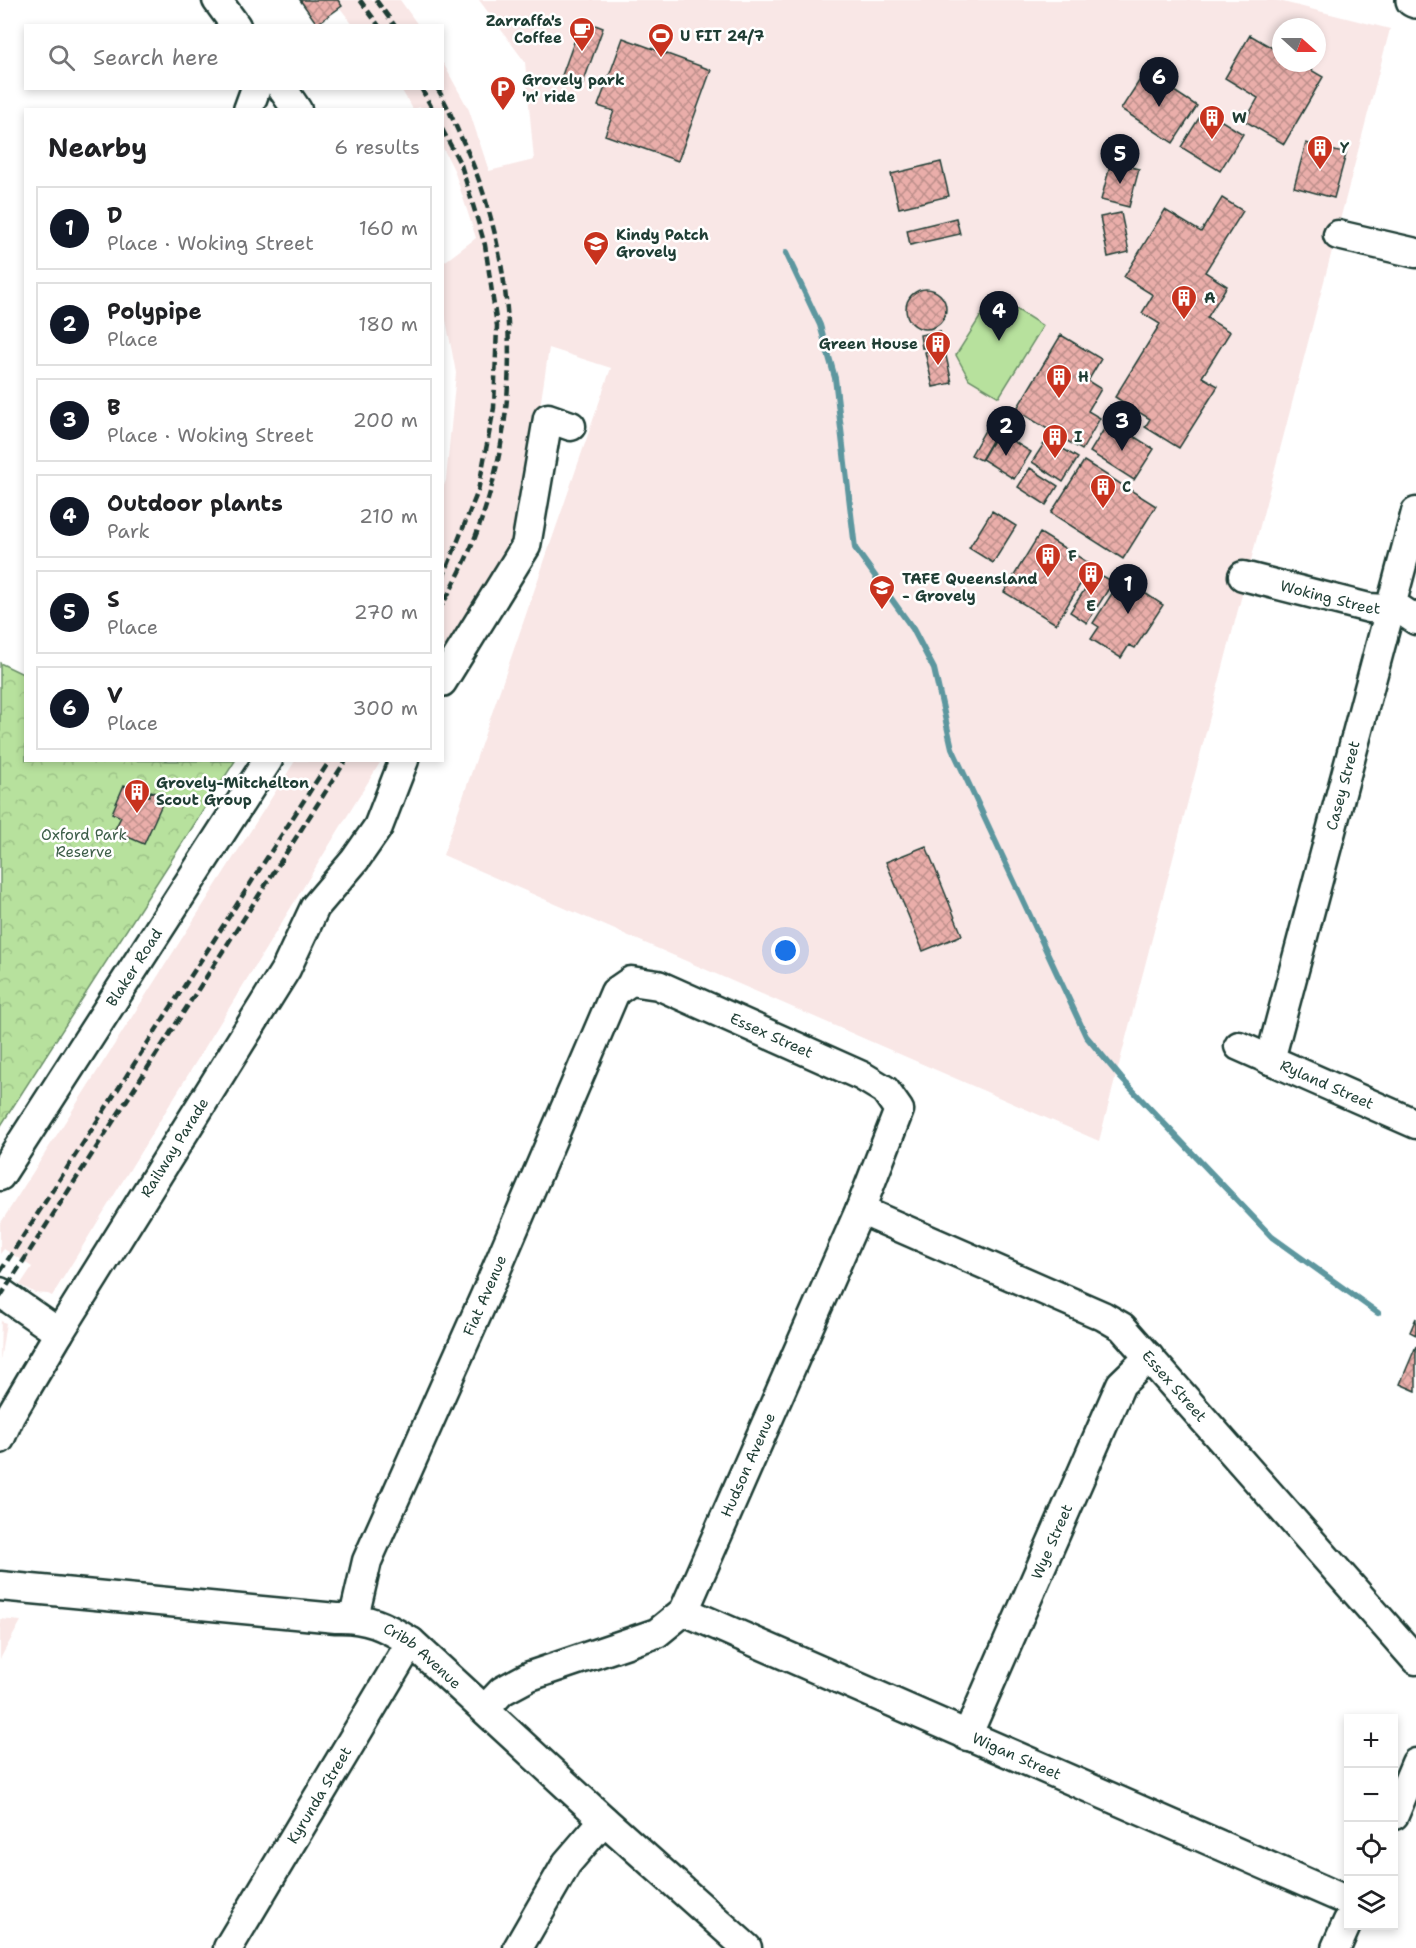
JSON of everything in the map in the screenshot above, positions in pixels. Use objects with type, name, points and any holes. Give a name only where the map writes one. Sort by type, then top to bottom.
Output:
[{"type":"street","points":[[217,0],[235,24]]},
{"type":"street","points":[[250,108],[255,90]]},
{"type":"street","points":[[283,90],[296,108]]},
{"type":"street","points":[[1338,235],[1416,253]]},
{"type":"street","points":[[444,679],[526,546],[548,418],[571,426]]},
{"type":"street","name":"Casey Street","points":[[1270,1060],[1416,512]]},
{"type":"street","name":"Woking Street","points":[[1243,576],[1369,608],[1401,610],[1416,620]]},
{"type":"street","name":"Blaker Road","points":[[0,1176],[267,762]]},
{"type":"street","name":"Railway Parade","points":[[0,1439],[10,1416],[59,1333],[286,969],[315,907],[355,860],[378,827],[403,762]]},
{"type":"street","name":"Essex Street","points":[[631,981],[658,984],[862,1076],[885,1090],[899,1110]]},
{"type":"street","name":"Fiat Avenue","points":[[354,1617],[367,1561],[615,992],[631,981]]},
{"type":"street","name":"Ryland Street","points":[[1239,1046],[1416,1124]]},
{"type":"street","name":"Hudson Avenue","points":[[485,1709],[502,1691],[530,1676],[657,1633],[684,1611],[860,1210],[899,1110]]},
{"type":"street","name":"Essex Street","points":[[860,1210],[1102,1316],[1122,1327],[1416,1660]]},
{"type":"street","points":[[0,1292],[59,1333]]},
{"type":"street","name":"Wye Street","points":[[967,1736],[1121,1384],[1149,1357]]},
{"type":"street","name":"Cribb Avenue","points":[[0,1586],[336,1618],[354,1617],[383,1625],[411,1642],[747,1948]]},
{"type":"street","name":"Wigan Street","points":[[684,1611],[1344,1899]]},
{"type":"street","name":"Kyrunda Street","points":[[228,1948],[411,1642]]},
{"type":"street","points":[[1398,1806],[1416,1763]]},
{"type":"street","points":[[518,1948],[567,1863],[604,1820]]},
{"type":"street","points":[[1336,1948],[1344,1930]]},
{"type":"shaded area","points":[[334,0],[400,0],[417,24],[352,24]]},
{"type":"shaded area","name":"TAFE Queensland - Grovely","points":[[479,0],[1275,0],[1390,29],[1099,1141],[443,855],[611,368],[549,348],[519,546],[444,663],[444,485],[456,373],[444,309],[444,262],[476,238],[454,170],[444,150],[444,108],[412,108],[402,90],[444,90],[444,65],[469,110],[489,171],[534,160],[525,62]]},
{"type":"shaded area","points":[[294,762],[380,762],[52,1296],[35,1293],[20,1285],[32,1267],[4,1249],[0,1254],[0,1224]]},
{"type":"shaded area","points":[[1,1315],[1,1321],[6,1323],[0,1361]]},
{"type":"shaded area","points":[[0,1619],[21,1621],[0,1659]]},
{"type":"green space","points":[[994,295],[1043,326],[999,397],[969,379],[956,355]]},
{"type":"green space","name":"Oxford Park Reserve","points":[[0,663],[24,675],[24,762],[234,762],[0,1127]]},
{"type":"building","points":[[300,0],[338,0],[342,6],[317,24]]},
{"type":"building","name":"Zarraffa's Coffee","points":[[582,20],[603,28],[582,86],[561,78]]},
{"type":"building","points":[[1250,35],[1272,48],[1272,72],[1314,72],[1323,77],[1284,144],[1245,121],[1258,98],[1225,78]]},
{"type":"building","points":[[623,38],[711,70],[678,161],[605,135],[614,111],[598,106]]},
{"type":"building","points":[[1145,72],[1197,106],[1173,143],[1121,109]]},
{"type":"building","name":"W","points":[[1204,110],[1243,134],[1220,171],[1181,147]]},
{"type":"building","name":"Y","points":[[1306,143],[1346,154],[1334,198],[1294,187]]},
{"type":"building","points":[[941,162],[949,196],[899,208],[891,174]]},
{"type":"building","points":[[1111,162],[1139,169],[1129,207],[1101,200]]},
{"type":"building","name":"A","points":[[1222,198],[1243,211],[1205,272],[1227,286],[1207,318],[1230,332],[1202,377],[1218,386],[1179,448],[1145,427],[1150,419],[1115,397],[1160,324],[1142,313],[1153,295],[1124,277],[1165,210],[1201,232]]},
{"type":"building","points":[[1121,213],[1129,252],[1108,257],[1100,217]]},
{"type":"building","points":[[956,218],[960,234],[910,245],[907,230]]},
{"type":"building","points":[[926,289],[940,295],[946,309],[940,323],[926,329],[912,323],[906,309],[912,295]]},
{"type":"building","name":"Green House","points":[[940,331],[943,344],[922,348],[920,335]]},
{"type":"building","name":"H","points":[[1061,335],[1101,359],[1088,381],[1101,389],[1088,411],[1100,418],[1082,450],[1016,410]]},
{"type":"building","name":"Green House","points":[[944,347],[952,383],[933,387],[925,352]]},
{"type":"building","points":[[996,411],[1006,417],[981,460],[971,455]]},
{"type":"building","points":[[1109,421],[1154,449],[1134,480],[1090,452]]},
{"type":"building","points":[[998,432],[1031,452],[1014,479],[982,459]]},
{"type":"building","name":"I","points":[[1047,439],[1078,458],[1063,482],[1032,462]]},
{"type":"building","name":"C","points":[[1084,461],[1156,506],[1123,559],[1051,513]]},
{"type":"building","points":[[1030,468],[1058,486],[1046,505],[1018,487]]},
{"type":"building","points":[[992,511],[1016,526],[993,563],[969,548]]},
{"type":"building","name":"F","points":[[1040,533],[1092,565],[1056,624],[1004,592]]},
{"type":"building","name":"E","points":[[1096,572],[1113,582],[1087,623],[1070,612]]},
{"type":"building","points":[[1122,578],[1163,605],[1135,648],[1129,645],[1121,658],[1091,639],[1099,627],[1093,623]]},
{"type":"building","name":"Grovely-Mitchelton Scout Group","points":[[124,785],[149,796],[151,791],[161,795],[158,800],[163,802],[144,844],[114,831],[121,817],[112,813]]},
{"type":"building","points":[[926,846],[962,935],[923,951],[886,862]]},
{"type":"building","points":[[1416,1318],[1416,1335],[1410,1332]]},
{"type":"building","points":[[1416,1346],[1416,1391],[1400,1384]]},
{"type":"waterway","points":[[786,253],[820,325],[835,378],[855,548],[913,629],[934,669],[952,748],[1086,1036],[1121,1078],[1272,1237],[1378,1313]]},
{"type":"railway","points":[[360,0],[378,24]]},
{"type":"railway","points":[[376,0],[394,24]]},
{"type":"railway","points":[[422,90],[432,108]]},
{"type":"railway","points":[[438,90],[482,189],[498,249],[507,309],[509,371],[503,432],[490,492],[470,550],[444,601]]},
{"type":"railway","points":[[444,133],[461,165],[485,245],[497,326],[494,408],[478,491],[444,575]]},
{"type":"railway","points":[[0,1272],[329,762]]},
{"type":"railway","points":[[0,1297],[345,762]]},
{"type":"place","name":"Zarraffa's Coffee","points":[[582,53]]},
{"type":"place","name":"U FIT 24/7","points":[[661,59]]},
{"type":"place","name":"V","points":[[1159,107]]},
{"type":"place","name":"Grovely park 'n' ride","points":[[503,112]]},
{"type":"place","name":"W","points":[[1212,141]]},
{"type":"place","name":"Y","points":[[1320,171]]},
{"type":"place","name":"S","points":[[1120,184]]},
{"type":"place","name":"Kindy Patch Grovely","points":[[596,267]]},
{"type":"place","name":"A","points":[[1184,321]]},
{"type":"place","name":"Outdoor plants","points":[[999,341]]},
{"type":"place","name":"Green House","points":[[938,367]]},
{"type":"place","name":"H","points":[[1059,400]]},
{"type":"place","name":"B","points":[[1122,451]]},
{"type":"place","name":"Polypipe","points":[[1006,456]]},
{"type":"place","name":"I","points":[[1055,460]]},
{"type":"place","name":"C","points":[[1103,510]]},
{"type":"place","name":"F","points":[[1048,579]]},
{"type":"place","name":"E","points":[[1091,597]]},
{"type":"place","name":"TAFE Queensland - Grovely","points":[[882,611]]},
{"type":"place","name":"D","points":[[1128,614]]},
{"type":"place","name":"Grovely-Mitchelton Scout Group","points":[[137,815]]}]
